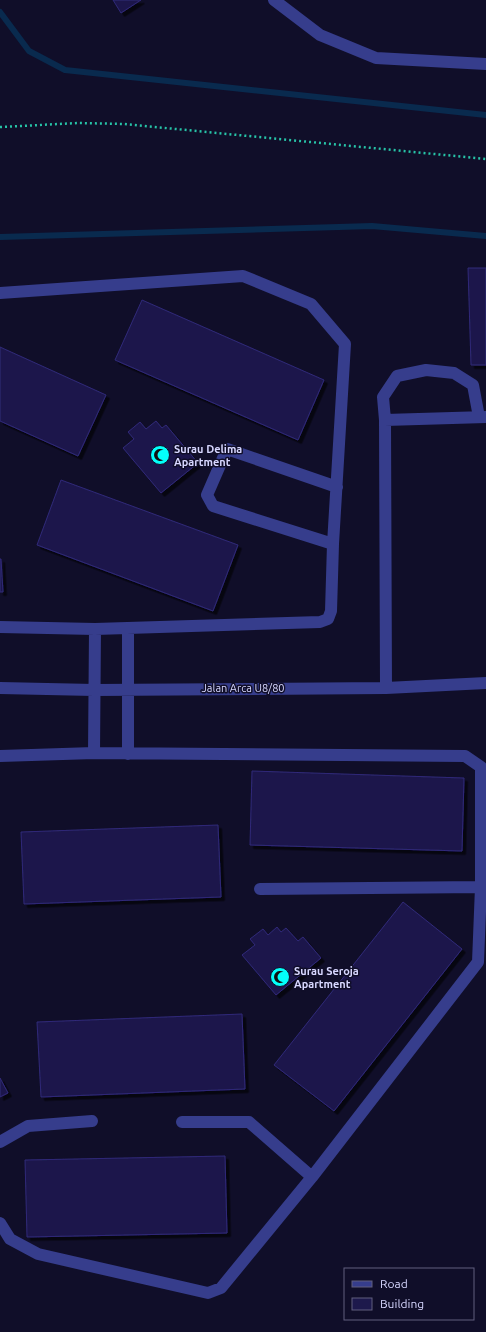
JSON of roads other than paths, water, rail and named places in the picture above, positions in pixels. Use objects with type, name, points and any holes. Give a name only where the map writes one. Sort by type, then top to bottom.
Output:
[{"type":"street","points":[[274,0],[320,35],[376,58],[486,64]]},
{"type":"street","points":[[0,293],[243,276],[310,304],[345,344],[333,544],[331,611],[328,619],[320,622],[95,629],[0,627]]},
{"type":"street","points":[[385,420],[482,417],[473,385],[454,373],[426,370],[397,376],[383,397],[385,420],[386,688]]},
{"type":"street","points":[[333,544],[213,506],[207,495],[227,449],[337,487]]},
{"type":"street","points":[[128,628],[128,754]]},
{"type":"street","points":[[94,754],[95,629]]},
{"type":"street","name":"Jalan Arca U8/80","points":[[0,688],[94,690],[129,688],[386,688],[486,684]]},
{"type":"street","points":[[0,756],[94,754],[465,756],[481,767],[481,887],[478,962],[312,1177],[221,1288],[208,1293],[38,1254],[10,1239],[0,1223]]},
{"type":"street","points":[[260,889],[481,887]]},
{"type":"street","points":[[0,1142],[28,1126],[92,1122]]},
{"type":"street","points":[[182,1122],[249,1122],[312,1177]]},
{"type":"waterway","points":[[0,12],[29,51],[65,70],[486,115]]},
{"type":"waterway","points":[[0,237],[372,226],[486,236]]},
{"type":"place","name":"Surau Delima Apartment","points":[[160,455]]},
{"type":"place","name":"Surau Seroja Apartment","points":[[280,977]]}]
